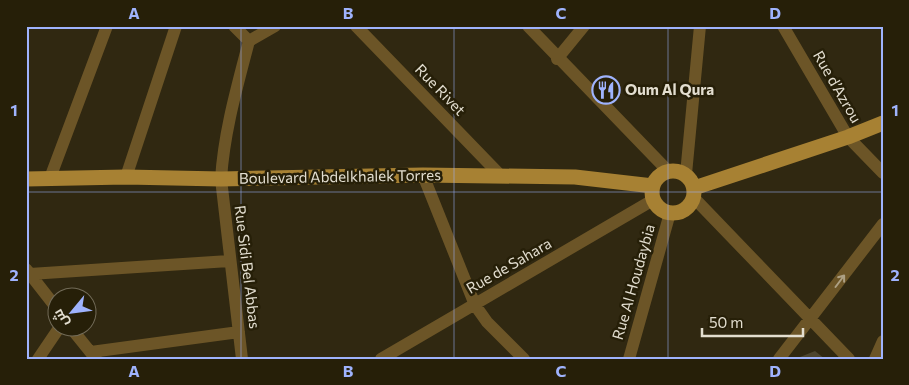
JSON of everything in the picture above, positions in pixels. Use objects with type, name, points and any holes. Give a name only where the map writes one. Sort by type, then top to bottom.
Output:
[{"type":"main road","points":[[694,193],[883,123]]},
{"type":"main road","points":[[668,171],[686,174],[694,193],[688,208],[676,213],[670,213],[658,207],[653,193],[658,176],[668,171]]},
{"type":"main road","name":"Boulevard Abdelkhalek Torres","points":[[26,179],[126,177],[221,179],[423,175],[575,177],[653,193]]},
{"type":"street","points":[[50,178],[107,26]]},
{"type":"street","points":[[126,177],[176,26]]},
{"type":"street","points":[[234,26],[249,42],[275,26]]},
{"type":"street","name":"Rue Rivet","points":[[356,26],[501,176]]},
{"type":"street","points":[[528,26],[668,171]]},
{"type":"street","points":[[558,59],[584,26]]},
{"type":"street","points":[[686,174],[700,26]]},
{"type":"street","name":"Rue d’Azrou","points":[[783,26],[848,137],[883,173]]},
{"type":"street","name":"Rue Sidi Bel Abbas","points":[[242,359],[229,261],[221,179],[222,156],[249,42]]},
{"type":"street","points":[[423,175],[475,305],[487,322],[524,359]]},
{"type":"street","name":"Rue de Sahara","points":[[381,359],[475,305],[653,193]]},
{"type":"street","points":[[694,193],[849,359]]},
{"type":"street","name":"Rue Al Houdaybia","points":[[629,359],[670,213]]},
{"type":"street","points":[[779,359],[811,320],[883,224]]},
{"type":"street","points":[[28,271],[229,261]]},
{"type":"street","points":[[28,271],[48,297]]},
{"type":"street","points":[[79,338],[93,355],[239,332]]},
{"type":"street","points":[[38,359],[52,338]]},
{"type":"street","points":[[875,359],[883,342]]},
{"type":"building","points":[[815,351],[825,359],[795,359]]},
{"type":"place","name":"Oum Al Qura","points":[[606,90]]}]
